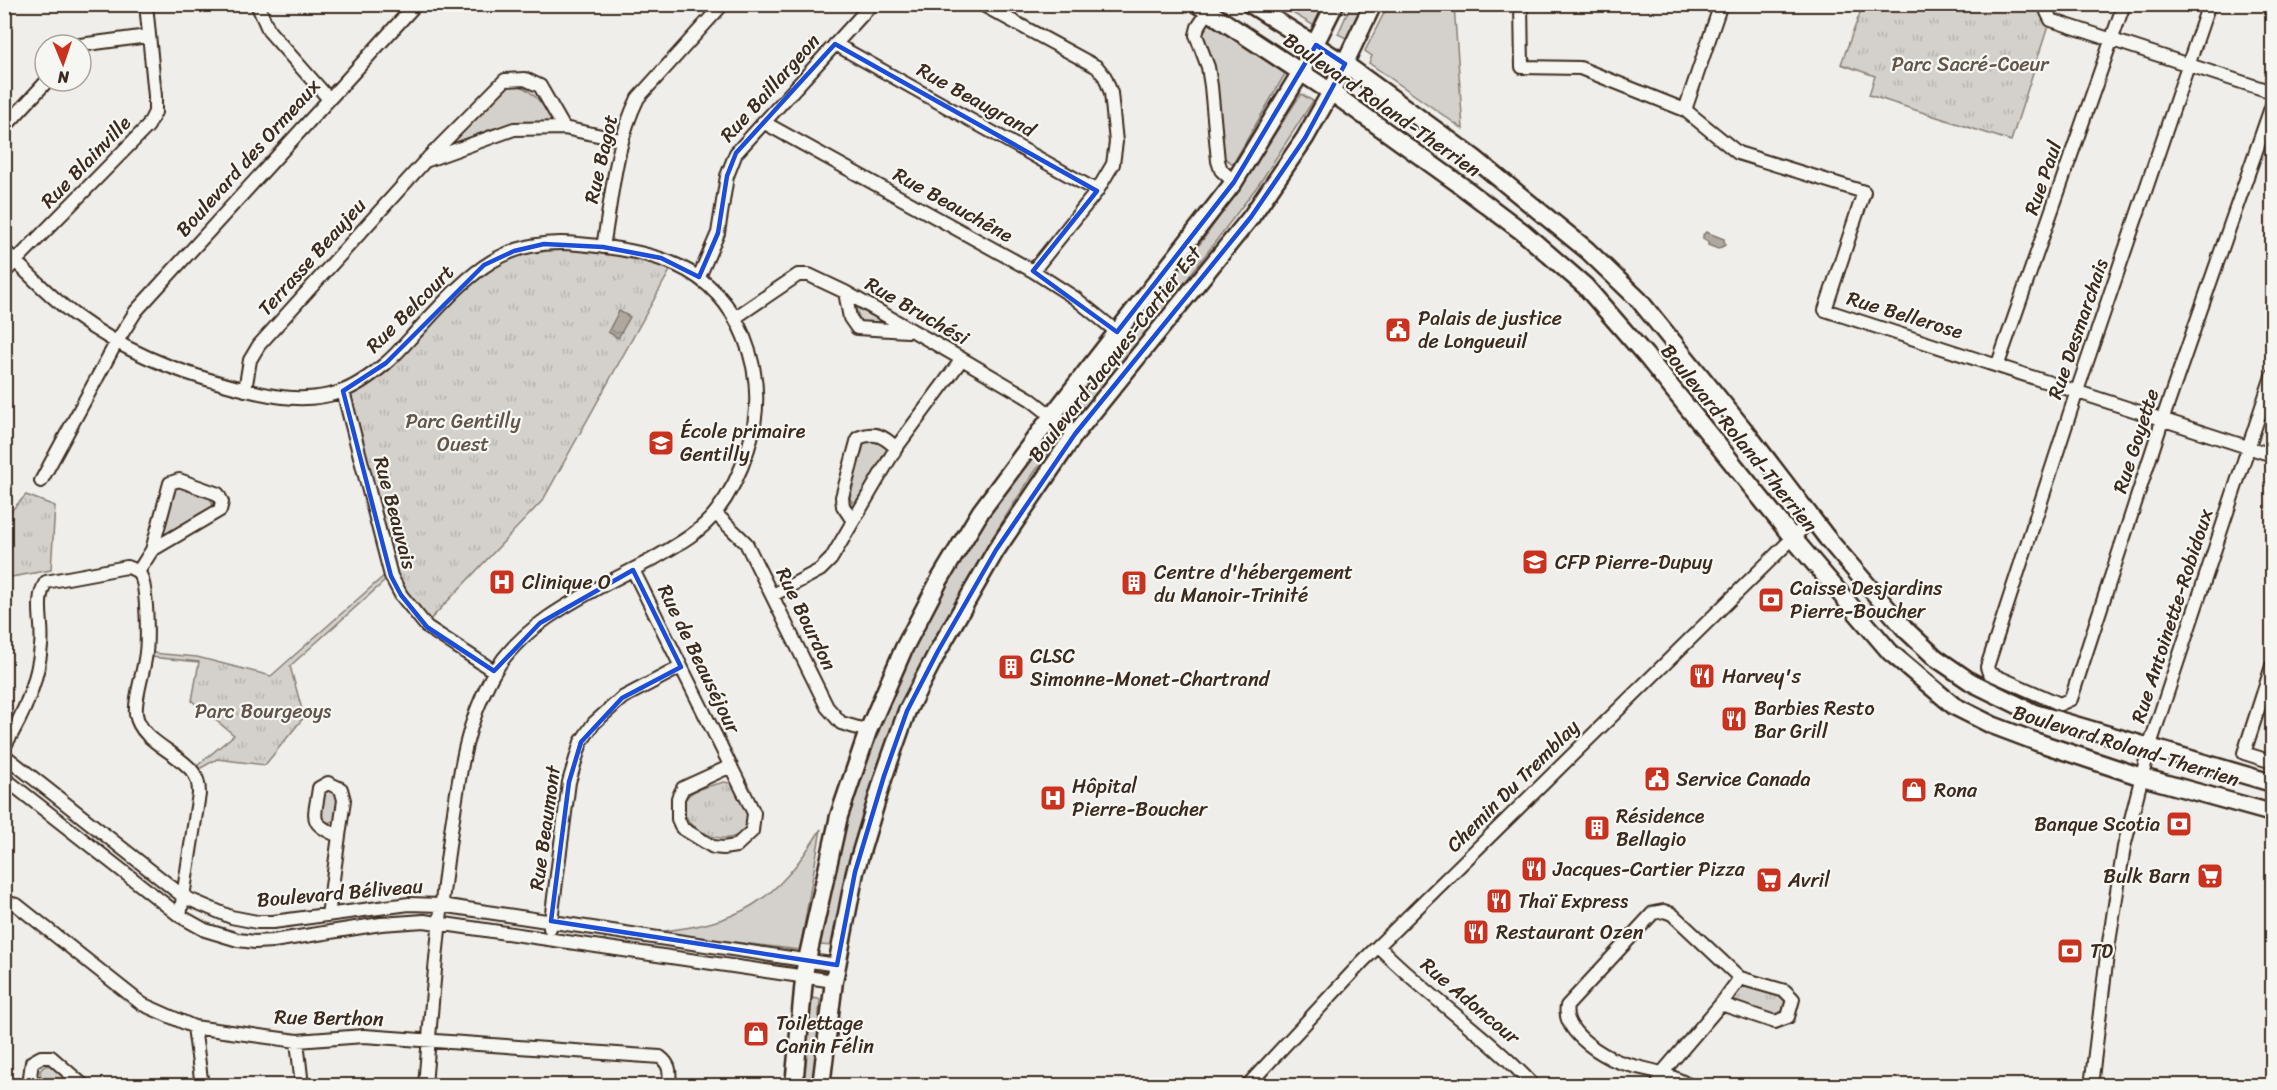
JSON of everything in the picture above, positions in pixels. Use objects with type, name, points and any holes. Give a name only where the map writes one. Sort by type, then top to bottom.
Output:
[{"type":"main road","name":"Boulevard Roland-Therrien","points":[[1250,4],[1345,64],[1474,158],[1565,230],[1629,291],[1746,432],[1812,519],[1906,630],[1936,658],[1971,682],[2034,713],[2272,783]]},
{"type":"main road","name":"Boulevard Jacques-Cartier Est","points":[[794,1086],[805,968],[839,816],[868,731],[904,648],[940,579],[981,511],[1051,417],[1234,182],[1301,72],[1335,4]]},
{"type":"main road","name":"Boulevard Jacques-Cartier Est","points":[[821,1086],[835,973],[855,872],[884,776],[907,711],[938,651],[996,550],[1075,434],[1251,217],[1305,138],[1331,92],[1373,4]]},
{"type":"main road","name":"Boulevard Roland-Therrien","points":[[1202,8],[1331,92],[1515,226],[1585,286],[1646,356],[1792,537],[1890,652],[1954,706],[1992,725],[2142,777],[2272,813]]},
{"type":"street","name":"Rue Blainville","points":[[4,273],[148,126],[155,112],[155,104],[146,4]]},
{"type":"street","points":[[257,4],[269,31],[329,99]]},
{"type":"street","name":"Boulevard des Ormeaux","points":[[41,481],[116,343],[136,311],[416,4]]},
{"type":"street","name":"Rue Bagot","points":[[603,247],[621,140],[629,116],[638,98],[723,4]]},
{"type":"street","name":"Rue Baillargeon","points":[[699,277],[718,233],[727,176],[736,153],[872,4]]},
{"type":"street","points":[[981,4],[1096,67],[1105,77],[1111,93],[1116,142],[1113,164],[1097,191],[1033,271]]},
{"type":"street","name":"Rue Bellerose","points":[[1521,4],[1522,67],[1580,68],[1685,110],[1738,153],[1864,192],[1825,310],[2272,454]]},
{"type":"street","points":[[1685,110],[1721,4]]},
{"type":"street","name":"Rue Paul","points":[[1998,364],[2124,4]]},
{"type":"street","name":"Rue Desmarchais","points":[[1987,667],[2077,391],[2210,4]]},
{"type":"street","name":"Boulevard Roland-Therrien","points":[[1202,8],[1196,35],[1208,67],[1212,86],[1218,161],[1221,170],[1234,182]]},
{"type":"street","points":[[2047,8],[2050,20],[2272,92]]},
{"type":"street","points":[[93,43],[148,36]]},
{"type":"street","name":"Rue Beaugrand","points":[[835,44],[1097,191]]},
{"type":"street","name":"Terrasse Beaujeu","points":[[245,390],[250,360],[259,345],[426,161],[505,80],[525,80],[540,87],[564,128]]},
{"type":"street","points":[[4,128],[36,93]]},
{"type":"street","name":"Rue Goyette","points":[[1987,667],[1989,673],[2060,704],[2071,699],[2163,418],[2272,105]]},
{"type":"street","name":"Rue Beauchêne","points":[[763,122],[1033,271],[1075,298],[1117,332]]},
{"type":"street","name":"Terrasse Beaujeu","points":[[426,161],[514,129],[564,128],[621,140]]},
{"type":"street","name":"Rue Belcourt","points":[[4,250],[72,313],[116,343],[180,372],[278,398],[320,397],[343,392],[386,363],[484,264],[514,251],[544,244],[574,243],[661,258],[699,277],[721,296],[736,317],[747,345],[758,393],[756,426],[744,461],[731,489],[716,513],[677,545],[587,593],[540,622],[494,671],[474,711],[463,753],[441,905],[426,1086]]},
{"type":"street","name":"Rue Bruchési","points":[[736,317],[798,275],[809,275],[845,292],[1030,399],[1075,434]]},
{"type":"street","points":[[845,292],[850,318],[857,328],[912,331]]},
{"type":"street","points":[[773,595],[820,570],[831,559],[896,448],[962,359]]},
{"type":"street","name":"Rue Antoinette-Robidoux","points":[[2091,1086],[2111,927],[2124,847],[2149,748],[2272,376]]},
{"type":"street","name":"Rue Beauvais","points":[[343,392],[391,576],[400,595],[427,627],[494,671]]},
{"type":"street","points":[[853,521],[843,506],[842,498],[858,438],[870,434],[878,435],[886,438],[896,448]]},
{"type":"street","points":[[138,572],[152,550],[170,483],[179,480],[218,494],[222,502],[220,510],[152,550]]},
{"type":"street","name":"Rue Bourdon","points":[[716,513],[746,543],[827,707],[841,723],[868,731]]},
{"type":"street","name":"Chemin Du Tremblay","points":[[1247,1086],[1363,961],[1812,519]]},
{"type":"street","points":[[4,747],[18,724],[39,668],[42,643],[40,592],[46,582],[127,567],[138,572],[142,579],[147,622],[146,657],[135,712],[139,723],[147,733],[193,771],[199,785],[180,916]]},
{"type":"street","name":"Rue de Beauséjour","points":[[633,570],[731,766],[754,813],[752,831],[736,846],[713,846],[682,828],[678,819],[678,798],[683,788],[731,766]]},
{"type":"street","points":[[2272,666],[2244,753],[2272,762]]},
{"type":"street","name":"Rue Beaumont","points":[[549,939],[569,782],[581,742],[594,723],[622,698],[681,667]]},
{"type":"street","name":"Boulevard Béliveau","points":[[4,755],[184,897],[231,917],[257,922],[409,904],[441,905],[551,921],[835,973]]},
{"type":"street","name":"Boulevard Béliveau","points":[[4,778],[180,916],[205,930],[238,940],[273,941],[381,924],[424,921],[549,939],[805,968]]},
{"type":"street","points":[[328,915],[339,836]]},
{"type":"street","name":"Rue Berthon","points":[[4,902],[17,905],[142,1004],[194,1027],[297,1041],[364,1036],[660,1057],[667,1062],[670,1071],[669,1086]]},
{"type":"street","points":[[1691,1086],[1662,1073],[1613,1060],[1598,1051],[1581,1038],[1568,1022],[1567,1006],[1653,913],[1664,911],[1672,914],[1740,978],[1785,991],[1793,999],[1788,1017],[1775,1022],[1721,1004]]},
{"type":"street","name":"Rue Adoncour","points":[[1379,947],[1426,992],[1508,1057],[1534,1086]]},
{"type":"street","points":[[1657,1086],[1662,1073],[1721,1004],[1740,978]]},
{"type":"street","points":[[194,1027],[202,1086]]},
{"type":"street","points":[[297,1041],[302,1086]]},
{"type":"street","points":[[39,1086],[30,1077],[32,1062],[41,1057],[51,1057],[84,1086]]},
{"type":"highlighted area","points":[[835,44],[1097,191],[1033,271],[1117,332],[1234,182],[1316,45],[1345,64],[1305,138],[1251,217],[1075,434],[996,550],[938,651],[907,711],[884,776],[855,872],[837,965],[551,921],[569,782],[581,742],[622,698],[681,667],[633,570],[540,623],[494,671],[427,627],[401,595],[391,576],[343,391],[386,363],[484,265],[514,251],[544,244],[603,247],[661,258],[699,277],[718,233],[727,176],[736,153]]},
{"type":"green space","points":[[1279,5],[1326,5],[1316,27]]},
{"type":"green space","points":[[1351,5],[1364,5],[1348,39],[1338,34]]},
{"type":"green space","points":[[1388,5],[1454,5],[1463,129],[1369,63],[1372,56],[1365,51]]},
{"type":"green space","name":"Parc Sacré-Coeur","points":[[1863,5],[2039,5],[2041,16],[2049,23],[2011,141],[1869,95],[1875,76],[1841,64]]},
{"type":"green space","points":[[1210,23],[1285,74],[1233,164],[1223,157],[1201,33]]},
{"type":"green space","points":[[515,84],[536,97],[551,116],[550,121],[520,123],[491,129],[442,148],[503,87]]},
{"type":"green space","points":[[1301,94],[1313,101],[1259,184],[1085,414],[1076,406],[1202,241]]},
{"type":"green space","name":"Parc Gentilly Ouest","points":[[540,248],[617,252],[673,265],[543,500],[426,624],[402,594],[345,393],[485,266]]},
{"type":"green space","points":[[855,307],[888,324],[861,322]]},
{"type":"green space","points":[[868,437],[890,447],[857,500],[852,503],[850,498],[865,439]]},
{"type":"green space","points":[[1046,438],[1054,444],[978,562],[945,623],[906,704],[877,774],[859,827],[833,946],[820,945],[847,818],[891,699],[923,629],[954,571],[984,523]]},
{"type":"green space","points":[[181,486],[210,497],[213,506],[209,511],[162,539],[159,535],[172,492]]},
{"type":"green space","points":[[26,495],[55,506],[51,570],[5,578],[5,514],[11,511]]},
{"type":"green space","name":"Parc Bourgeoys","points":[[385,575],[387,579],[290,666],[304,717],[265,765],[217,759],[199,769],[197,766],[234,735],[192,701],[199,662],[151,657],[152,653],[197,657],[271,676]]},
{"type":"green space","points":[[724,782],[735,784],[750,815],[744,830],[734,837],[722,838],[698,829],[688,821],[684,811],[685,801],[693,792]]},
{"type":"green space","points":[[328,789],[336,791],[339,798],[335,820],[328,823],[320,817],[323,794]]},
{"type":"green space","points":[[821,829],[800,950],[653,932],[709,923],[752,905],[771,892],[788,875]]},
{"type":"green space","points":[[1741,981],[1783,993],[1790,1000],[1786,1015],[1775,1019],[1726,1002]]},
{"type":"green space","points":[[810,998],[820,999],[814,1085],[802,1086]]},
{"type":"green space","points":[[49,1065],[77,1085],[49,1085],[41,1079],[40,1071]]},
{"type":"water","points":[[1706,232],[1724,239],[1725,245],[1718,249],[1708,245],[1708,242],[1703,239]]},
{"type":"water","points":[[619,311],[630,317],[618,338],[608,332]]},
{"type":"place","name":"Palais de justice de Longueuil","points":[[1398,330]]},
{"type":"place","name":"École primaire Gentilly","points":[[661,443]]},
{"type":"place","name":"CFP Pierre-Dupuy","points":[[1535,562]]},
{"type":"place","name":"Clinique O","points":[[502,582]]},
{"type":"place","name":"Centre d'hébergement du Manoir-Trinité","points":[[1134,583]]},
{"type":"place","name":"Caisse Desjardins Pierre-Boucher","points":[[1771,600]]},
{"type":"place","name":"CLSC Simonne-Monet-Chartrand","points":[[1011,667]]},
{"type":"place","name":"Harvey's","points":[[1702,676]]},
{"type":"place","name":"Barbies Resto Bar Grill","points":[[1734,719]]},
{"type":"place","name":"Service Canada","points":[[1657,779]]},
{"type":"place","name":"Rona","points":[[1914,790]]},
{"type":"place","name":"Hôpital Pierre-Boucher","points":[[1053,798]]},
{"type":"place","name":"Banque Scotia","points":[[2179,824]]},
{"type":"place","name":"Résidence Bellagio","points":[[1597,828]]},
{"type":"place","name":"Jacques-Cartier Pizza","points":[[1534,869]]},
{"type":"place","name":"Bulk Barn","points":[[2210,876]]},
{"type":"place","name":"Avril","points":[[1769,880]]},
{"type":"place","name":"Thaï Express","points":[[1499,901]]},
{"type":"place","name":"Restaurant Ozen","points":[[1476,932]]},
{"type":"place","name":"TD","points":[[2070,951]]},
{"type":"place","name":"Toilettage Canin Félin","points":[[756,1034]]}]
